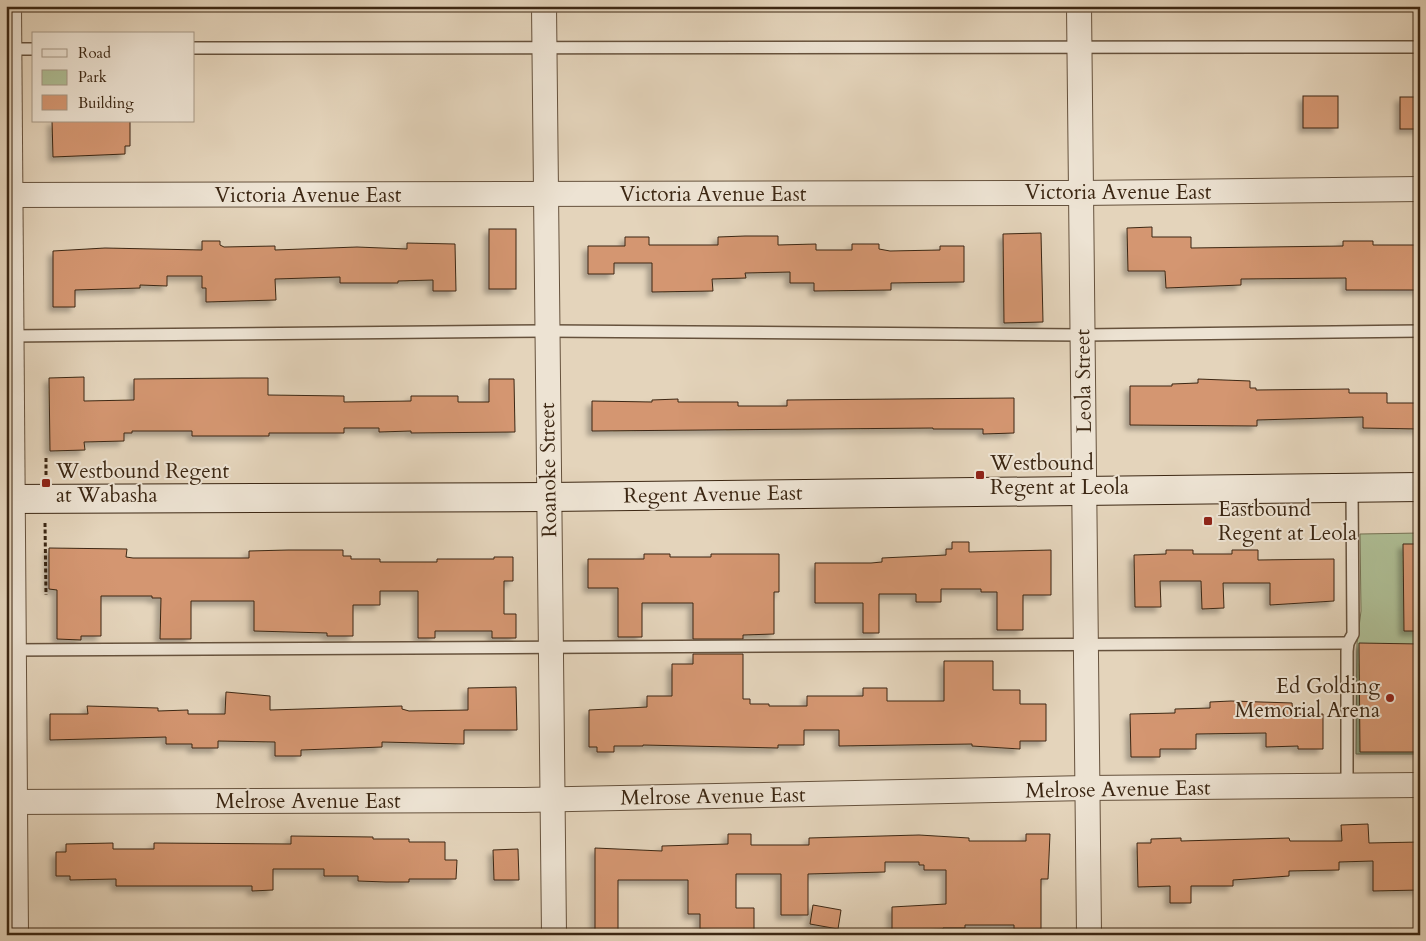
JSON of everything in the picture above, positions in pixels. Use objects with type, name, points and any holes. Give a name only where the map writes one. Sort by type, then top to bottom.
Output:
[{"type":"street","points":[[9,6],[11,802],[16,935]]},
{"type":"street","name":"Roanoke Street","points":[[544,6],[554,935]]},
{"type":"street","name":"Leola Street","points":[[1079,6],[1089,935]]},
{"type":"street","name":"Victoria Avenue East","points":[[8,195],[1081,193],[1420,189]]},
{"type":"street","name":"Regent Avenue East","points":[[10,499],[548,497],[1084,489],[1420,487]]},
{"type":"street","name":"Melrose Avenue East","points":[[11,802],[552,800],[1087,788],[1420,785]]},
{"type":"lane","points":[[195,48],[544,46],[1080,50],[1420,47]]},
{"type":"lane","points":[[8,49],[32,49]]},
{"type":"lane","points":[[9,336],[546,331],[1083,335],[1420,331]]},
{"type":"lane","points":[[1348,786],[1348,644],[1353,634],[1352,488]]},
{"type":"lane","points":[[10,650],[1348,644]]},
{"type":"path","points":[[46,458],[46,595]]},
{"type":"green space","name":"Ed Golding Memorial Arena","points":[[1420,533],[1420,754],[1356,754],[1357,643],[1361,611],[1360,534]]},
{"type":"building","points":[[1303,96],[1338,96],[1338,128],[1303,128]]},
{"type":"building","points":[[1400,97],[1420,97],[1420,129],[1400,129]]},
{"type":"building","points":[[52,122],[130,122],[130,146],[125,146],[125,154],[53,157]]},
{"type":"building","points":[[1152,227],[1152,237],[1191,237],[1191,248],[1343,246],[1343,241],[1373,241],[1373,245],[1420,245],[1420,290],[1346,290],[1346,278],[1241,279],[1241,285],[1166,288],[1165,271],[1128,271],[1127,228]]},
{"type":"building","points":[[489,229],[516,229],[516,289],[489,289]]},
{"type":"building","points":[[1041,233],[1043,322],[1004,323],[1003,234]]},
{"type":"building","points":[[778,236],[778,245],[816,244],[816,250],[852,250],[852,244],[879,244],[879,249],[890,251],[940,250],[940,246],[964,246],[964,282],[891,283],[891,290],[814,291],[814,283],[790,283],[790,272],[745,273],[746,278],[712,279],[713,291],[652,292],[652,263],[614,263],[614,274],[588,274],[588,246],[625,246],[625,237],[649,237],[649,245],[718,245],[718,237]]},
{"type":"building","points":[[202,241],[220,241],[220,245],[224,247],[275,246],[275,250],[357,247],[407,249],[407,243],[455,244],[456,291],[433,291],[433,280],[398,281],[398,283],[340,283],[340,277],[275,279],[276,300],[206,302],[206,288],[202,288],[202,276],[167,276],[167,286],[140,285],[140,288],[75,290],[75,307],[53,307],[53,251],[105,248],[202,250]]},
{"type":"building","points":[[84,377],[84,401],[134,400],[134,379],[268,378],[268,395],[344,396],[344,402],[411,401],[411,396],[458,396],[458,402],[489,402],[489,379],[514,379],[515,432],[411,433],[411,431],[379,432],[379,428],[344,428],[344,433],[269,433],[269,436],[192,436],[192,431],[132,431],[132,433],[124,433],[124,441],[84,442],[85,450],[50,451],[49,378]]},
{"type":"building","points":[[1198,379],[1250,381],[1250,388],[1256,388],[1256,390],[1349,389],[1349,393],[1387,393],[1387,403],[1420,403],[1420,429],[1363,428],[1363,417],[1257,420],[1257,426],[1130,425],[1130,386],[1172,386],[1172,384],[1198,383]]},
{"type":"building","points":[[1014,398],[1014,433],[983,434],[983,429],[933,428],[592,431],[592,401],[652,402],[652,400],[678,399],[678,402],[738,402],[738,406],[787,406],[787,400]]},
{"type":"building","points":[[952,542],[969,542],[969,552],[1051,550],[1051,595],[1023,595],[1023,630],[997,630],[997,592],[981,592],[981,589],[941,589],[941,602],[916,602],[916,594],[879,594],[879,633],[863,633],[863,603],[815,603],[815,563],[871,563],[882,562],[882,558],[946,555],[946,549],[952,549]]},
{"type":"building","points":[[1403,544],[1420,544],[1420,631],[1404,631]]},
{"type":"building","points":[[49,548],[127,549],[126,557],[133,558],[249,558],[249,551],[288,550],[343,550],[343,556],[351,556],[351,559],[380,559],[380,562],[437,562],[437,559],[513,557],[513,581],[504,581],[504,614],[516,614],[516,638],[492,638],[492,631],[435,631],[435,638],[418,638],[418,591],[380,591],[380,605],[353,605],[353,636],[327,636],[327,633],[254,631],[254,601],[191,601],[191,639],[160,639],[161,598],[152,598],[152,596],[101,596],[101,636],[81,636],[81,640],[57,639],[57,590],[49,589]]},
{"type":"building","points":[[1166,550],[1193,550],[1193,554],[1232,554],[1232,550],[1258,550],[1258,560],[1334,559],[1334,601],[1270,605],[1270,583],[1223,583],[1224,608],[1202,609],[1201,581],[1160,581],[1161,607],[1135,607],[1134,555],[1166,554]]},
{"type":"building","points":[[644,554],[670,554],[670,557],[711,557],[711,554],[779,554],[779,592],[774,592],[774,634],[743,635],[743,639],[693,639],[693,603],[642,603],[642,637],[618,637],[618,588],[588,588],[588,559],[644,559]]},
{"type":"building","name":"Ed Golding Memorial Arena","points":[[1359,643],[1420,644],[1420,752],[1360,752]]},
{"type":"building","points":[[693,654],[743,654],[743,699],[750,699],[750,704],[769,704],[769,706],[807,706],[807,696],[863,696],[863,688],[887,688],[887,701],[944,701],[944,661],[993,661],[993,690],[1020,690],[1020,704],[1046,704],[1046,741],[1020,741],[1020,749],[972,746],[972,744],[839,746],[839,730],[804,730],[804,745],[778,745],[778,748],[643,745],[614,746],[614,752],[597,752],[597,747],[589,747],[589,710],[647,707],[647,696],[672,696],[672,664],[693,664]]},
{"type":"building","points":[[516,687],[517,730],[464,730],[464,744],[382,742],[382,747],[301,750],[301,756],[275,756],[275,742],[218,741],[218,748],[192,748],[192,744],[166,744],[166,737],[50,740],[50,714],[88,714],[87,706],[158,708],[158,711],[188,710],[188,714],[225,714],[226,692],[270,696],[270,710],[402,706],[402,709],[409,711],[468,710],[468,688]]},
{"type":"building","points":[[1210,702],[1292,703],[1293,714],[1323,714],[1323,749],[1298,749],[1298,746],[1266,747],[1266,733],[1196,734],[1196,749],[1160,749],[1160,757],[1131,757],[1130,714],[1175,713],[1175,709],[1210,708]]},
{"type":"building","points":[[1368,824],[1369,843],[1420,842],[1420,890],[1373,891],[1373,861],[1339,862],[1339,870],[1289,871],[1289,876],[1233,880],[1233,886],[1191,886],[1191,903],[1170,903],[1170,886],[1138,887],[1137,843],[1151,843],[1151,839],[1181,838],[1181,841],[1289,838],[1290,841],[1342,841],[1341,825]]},
{"type":"building","points":[[728,834],[751,834],[751,845],[809,845],[809,838],[919,835],[969,838],[969,841],[1026,841],[1026,834],[1050,834],[1048,879],[1041,879],[1041,929],[1014,929],[1014,925],[965,925],[965,928],[892,931],[892,907],[946,904],[946,870],[924,870],[924,865],[919,865],[919,862],[885,862],[885,872],[808,874],[808,915],[781,915],[781,874],[736,874],[736,908],[754,908],[754,931],[700,929],[700,914],[688,914],[688,880],[618,880],[618,934],[595,934],[595,848],[662,851],[662,846],[728,844]]},
{"type":"building","points":[[291,836],[373,837],[373,839],[409,839],[409,842],[445,842],[445,860],[457,860],[456,879],[409,879],[409,882],[358,881],[358,876],[324,876],[324,869],[273,869],[273,890],[252,891],[252,886],[116,886],[116,879],[70,880],[70,876],[56,876],[56,852],[66,852],[66,844],[113,843],[113,849],[154,849],[154,843],[291,844]]},
{"type":"building","points":[[518,849],[519,880],[494,880],[493,850]]},
{"type":"building","points":[[813,905],[841,910],[838,929],[810,924]]},
{"type":"place","name":"Westbound Regent at Leola","points":[[980,475]]},
{"type":"place","name":"Westbound Regent at Wabasha","points":[[46,483]]},
{"type":"place","name":"Eastbound Regent at Leola","points":[[1208,521]]},
{"type":"place","name":"Ed Golding Memorial Arena","points":[[1390,698]]}]
